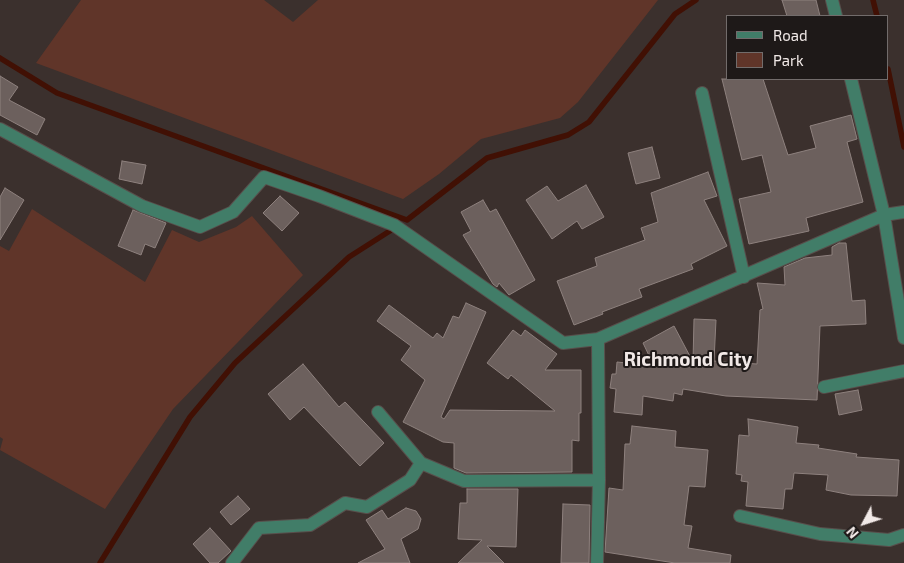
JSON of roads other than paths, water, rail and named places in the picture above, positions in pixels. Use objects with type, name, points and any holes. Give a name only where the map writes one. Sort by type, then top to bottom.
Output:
[{"type":"street","points":[[832,0],[836,15]]},
{"type":"street","points":[[851,80],[887,215],[904,338]]},
{"type":"street","points":[[702,93],[744,276]]},
{"type":"street","points":[[0,129],[142,206],[200,227],[233,212],[264,177],[396,227],[563,343],[598,339],[887,215],[904,212]]},
{"type":"street","points":[[597,563],[599,480],[598,339]]},
{"type":"street","points":[[824,387],[904,371]]},
{"type":"street","points":[[378,412],[421,463],[464,481],[599,480]]},
{"type":"street","points":[[232,563],[259,528],[310,525],[345,503],[367,507],[410,480],[421,463]]},
{"type":"street","points":[[740,516],[820,534],[889,540],[904,535]]},
{"type":"waterway","points":[[0,58],[57,93],[407,220],[487,158],[568,135],[589,122],[675,14],[696,0]]},
{"type":"waterway","points":[[873,0],[877,15]]},
{"type":"waterway","points":[[889,74],[904,147]]},
{"type":"waterway","points":[[100,563],[190,417],[235,363],[349,257],[396,227]]},
{"type":"district","name":"Richmond City","points":[[688,360]]}]
